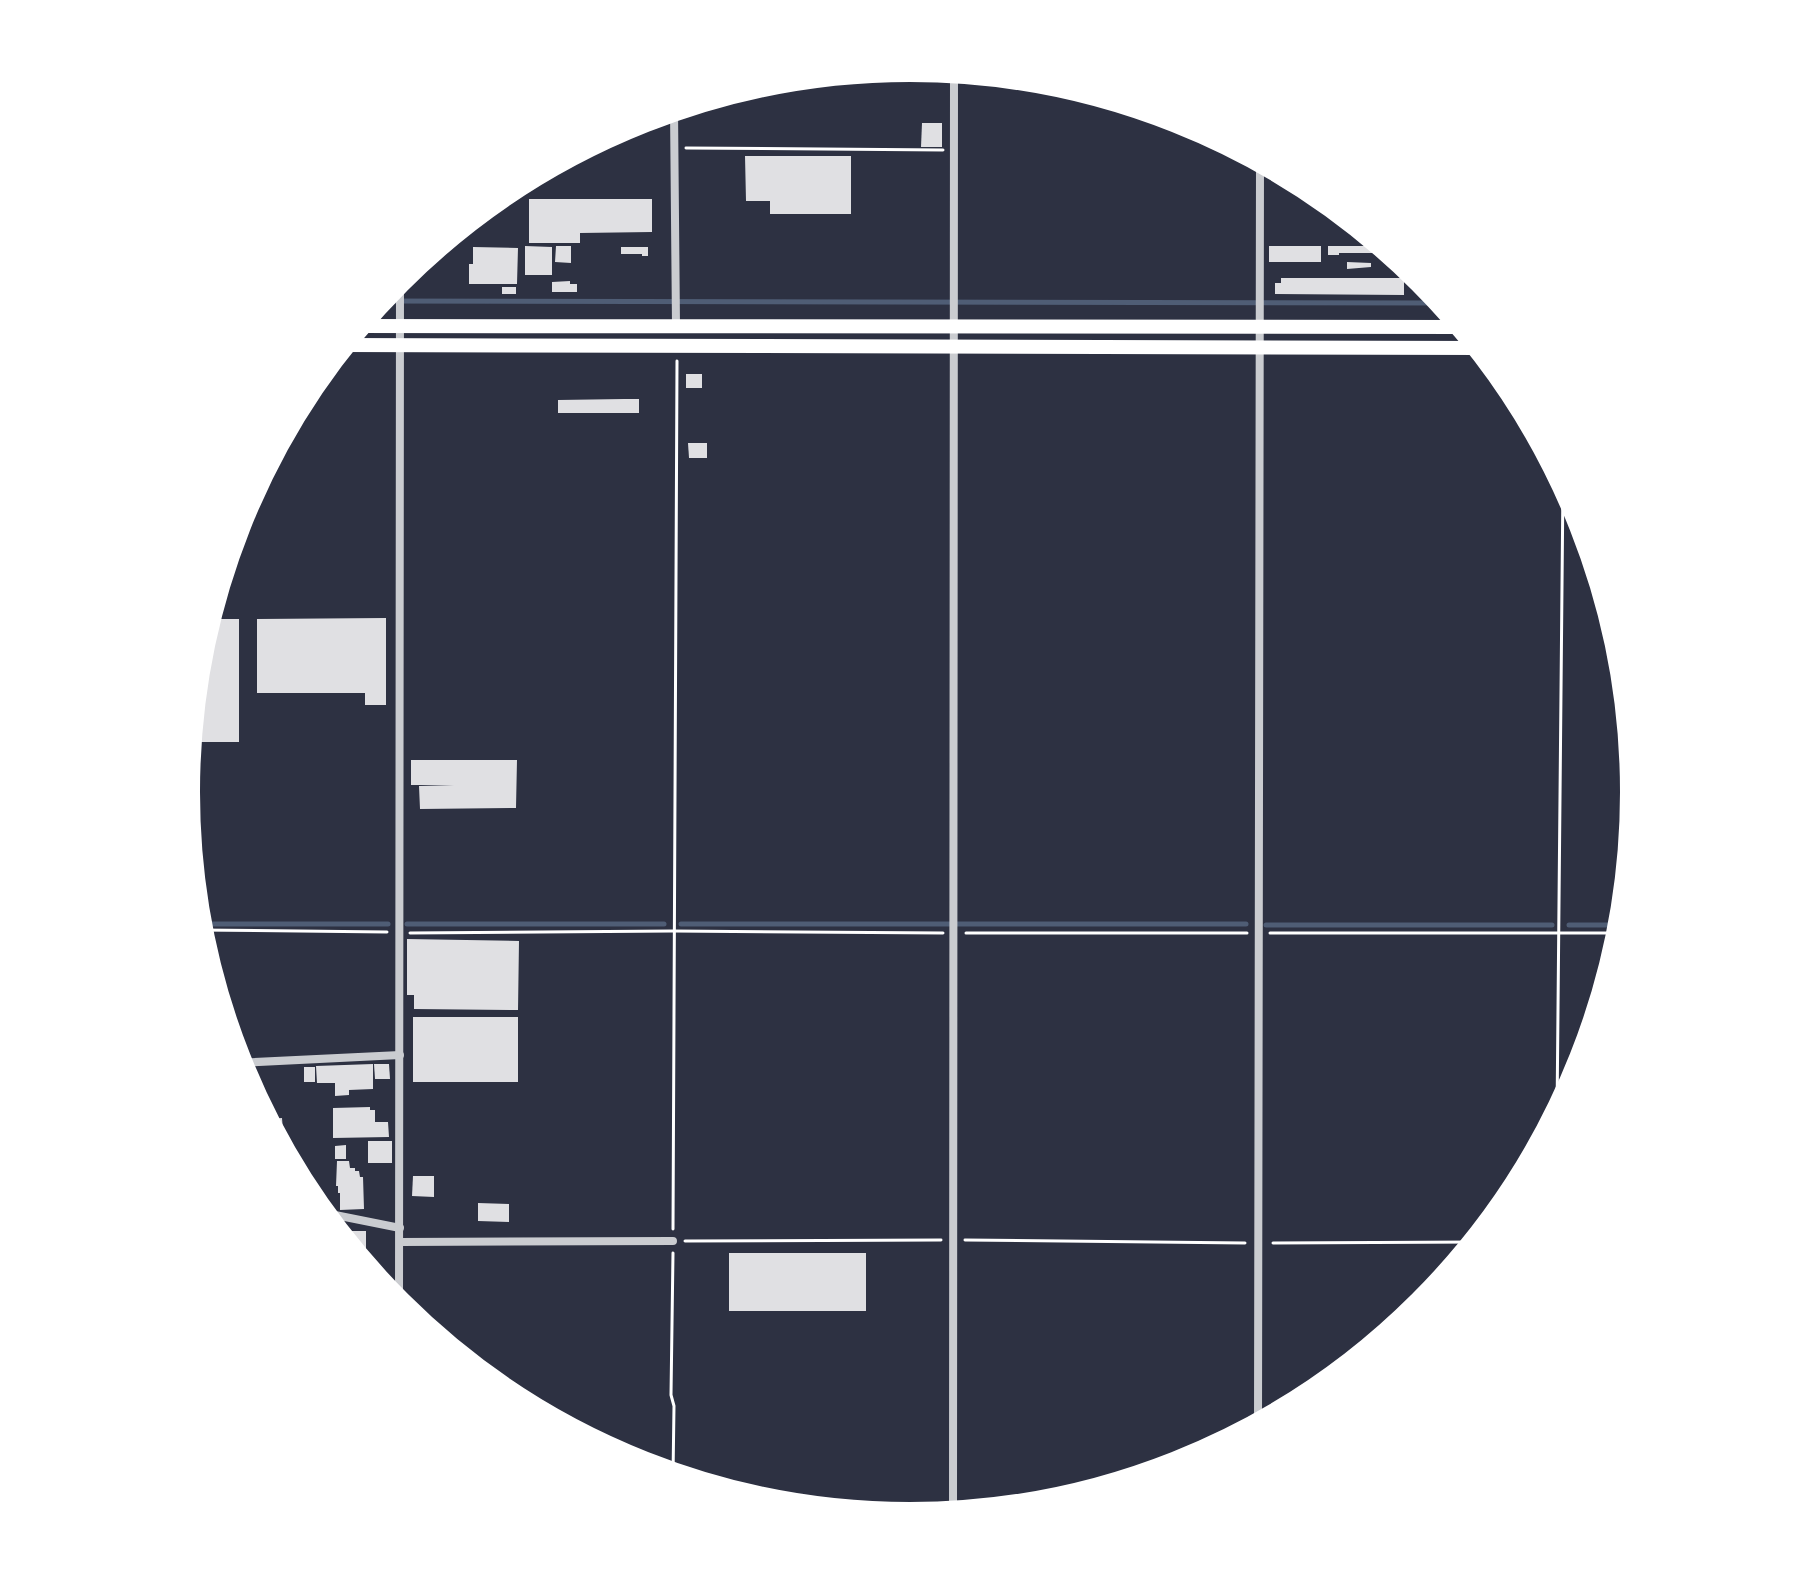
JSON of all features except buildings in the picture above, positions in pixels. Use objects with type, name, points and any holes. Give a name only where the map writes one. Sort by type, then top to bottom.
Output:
[{"type":"highway","points":[[372,326],[1449,327]]},
{"type":"highway","points":[[356,345],[1466,348]]},
{"type":"street","points":[[953,1503],[954,82]]},
{"type":"street","points":[[674,121],[676,326]]},
{"type":"street","points":[[1258,1414],[1260,172]]},
{"type":"street","points":[[399,1289],[400,295]]},
{"type":"street","points":[[251,1062],[400,1055]]},
{"type":"street","points":[[338,1216],[400,1228]]},
{"type":"street","points":[[400,1242],[673,1241]]},
{"type":"path","points":[[674,148],[954,150]]},
{"type":"path","points":[[673,1464],[674,1406],[671,1395],[677,345]]},
{"type":"path","points":[[1557,1089],[1563,508]]},
{"type":"path","points":[[211,930],[399,933],[953,930],[1609,933]]},
{"type":"path","points":[[673,1241],[1462,1242]]},
{"type":"waterway","points":[[395,301],[1427,303]]},
{"type":"waterway","points":[[210,924],[388,924]]},
{"type":"waterway","points":[[407,924],[664,924]]},
{"type":"waterway","points":[[681,924],[1246,924]]},
{"type":"waterway","points":[[1266,925],[1552,925]]},
{"type":"waterway","points":[[1569,925],[1610,925]]}]
